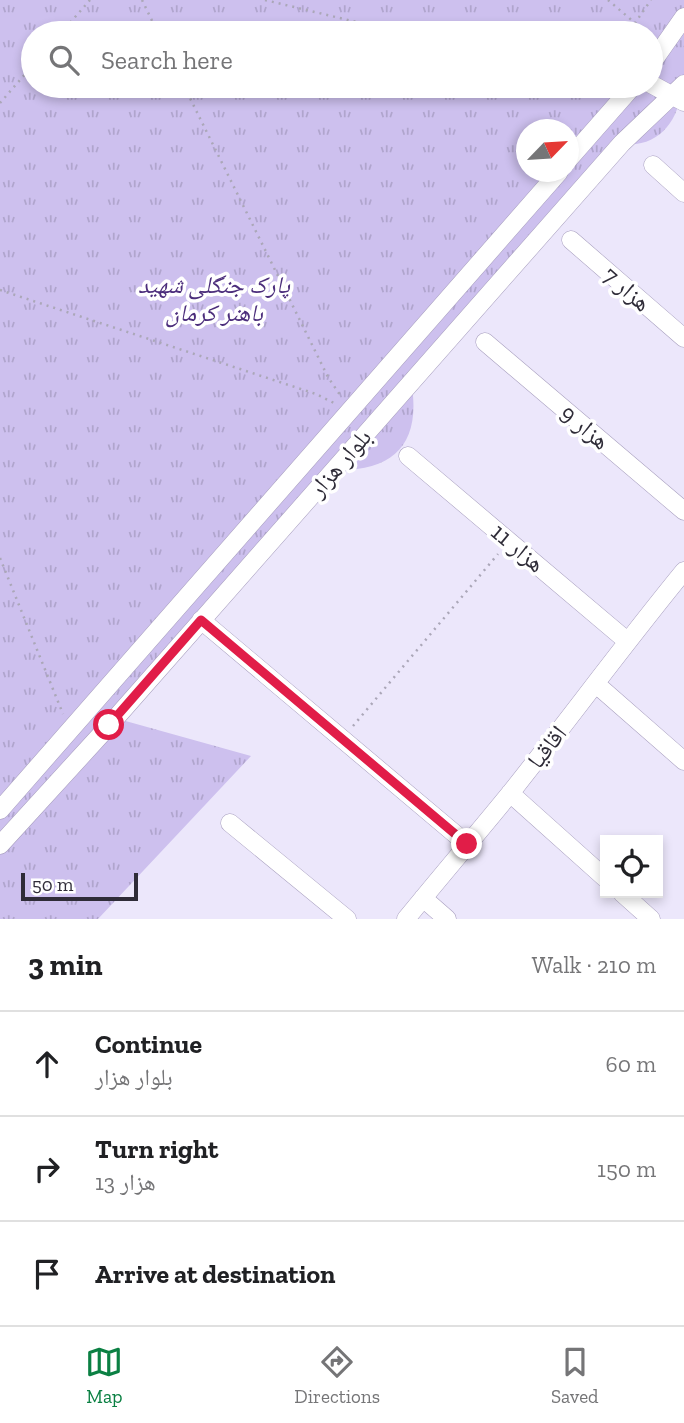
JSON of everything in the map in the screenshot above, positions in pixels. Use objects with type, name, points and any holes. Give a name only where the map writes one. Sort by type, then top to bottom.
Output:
[{"type":"street","points":[[663,47],[684,16]]},
{"type":"street","points":[[663,88],[680,94]]},
{"type":"street","name":"بلوار هزار","points":[[0,845],[622,143],[680,94]]},
{"type":"street","points":[[579,148],[622,98]]},
{"type":"street","points":[[653,165],[684,193]]},
{"type":"street","name":"بلوار هزار","points":[[0,810],[550,182]]},
{"type":"street","name":"هزار 7","points":[[571,240],[684,338]]},
{"type":"street","name":"هزار 9","points":[[485,342],[684,511]]},
{"type":"street","name":"هزار 11","points":[[408,456],[627,641]]},
{"type":"street","name":"اقاقیا","points":[[406,919],[510,793],[627,641],[683,575]]},
{"type":"street","points":[[201,620],[467,844]]},
{"type":"street","points":[[596,684],[684,761]]},
{"type":"street","points":[[91,706],[89,716],[93,726],[101,728],[109,725]]},
{"type":"street","points":[[66,735],[76,745],[81,756]]},
{"type":"street","points":[[510,793],[600,874]]},
{"type":"street","points":[[230,823],[347,919]]},
{"type":"street","points":[[423,898],[447,919]]},
{"type":"street","points":[[628,898],[651,919]]},
{"type":"path","points":[[72,21],[90,0]]},
{"type":"path","points":[[142,0],[152,21]]},
{"type":"path","points":[[265,0],[352,21]]},
{"type":"path","points":[[608,0],[633,21]]},
{"type":"path","points":[[636,21],[651,0]]},
{"type":"path","points":[[0,103],[21,79]]},
{"type":"path","points":[[190,98],[328,376],[350,410]]},
{"type":"path","points":[[0,290],[316,394],[350,410]]},
{"type":"path","points":[[342,739],[509,541]]},
{"type":"path","points":[[0,558],[66,735]]},
{"type":"green space","name":"پارک جنگلی شهید باهنر کرمان","points":[[0,0],[684,0],[684,76],[680,81],[678,106],[667,127],[649,141],[625,144],[412,387],[412,423],[400,449],[376,465],[340,470],[122,720],[251,756],[98,919],[0,919]]},
{"type":"route","points":[[109,725],[201,620],[467,844]]}]
